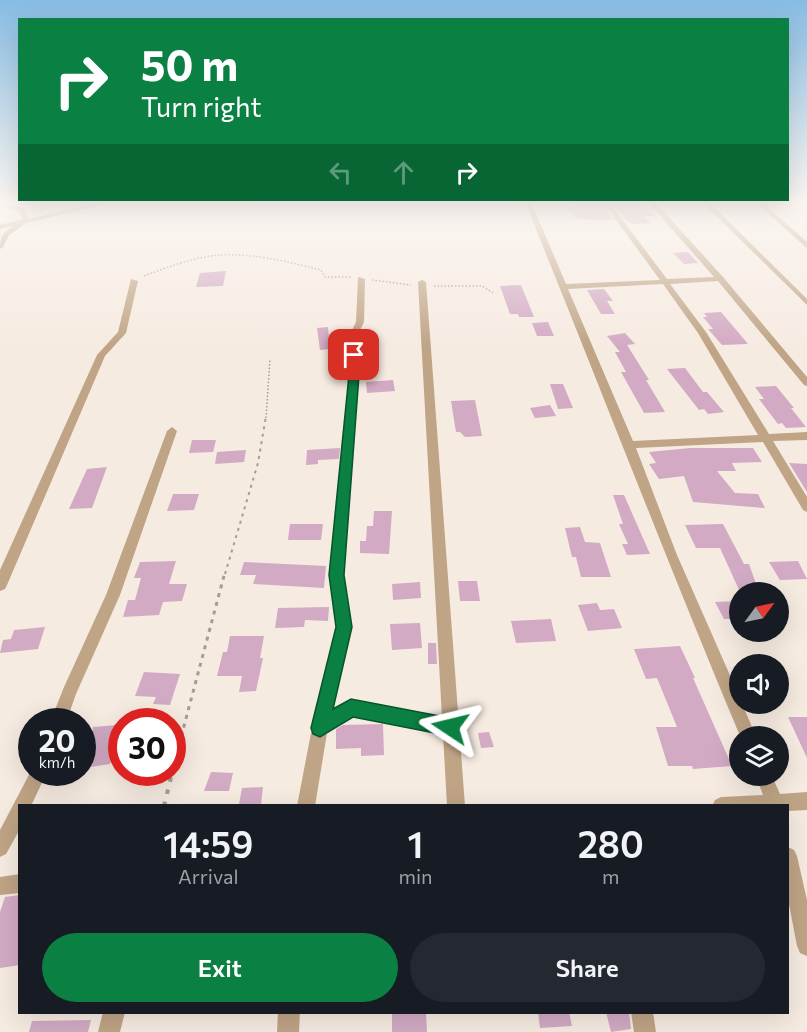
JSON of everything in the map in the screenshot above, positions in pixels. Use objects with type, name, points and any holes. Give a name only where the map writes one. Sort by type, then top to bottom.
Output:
[{"type":"street","points":[[547,250],[629,444],[671,555],[744,726]]},
{"type":"street","points":[[641,250],[702,332],[807,507]]},
{"type":"street","points":[[694,250],[807,383]]},
{"type":"street","points":[[754,250],[807,303]]},
{"type":"street","points":[[306,804],[320,728],[344,627],[337,575],[354,375],[353,336],[360,322],[361,279]]},
{"type":"street","points":[[562,287],[720,279]]},
{"type":"street","points":[[0,585],[101,355],[122,333],[135,280]]},
{"type":"street","points":[[422,284],[456,804]]},
{"type":"street","points":[[63,708],[113,595],[172,431]]},
{"type":"street","points":[[629,444],[807,436]]},
{"type":"street","points":[[320,728],[351,708],[450,727]]},
{"type":"street","points":[[23,804],[32,786]]},
{"type":"street","points":[[768,786],[776,804],[807,801]]},
{"type":"street","points":[[0,848],[18,814]]},
{"type":"street","points":[[789,861],[807,946]]},
{"type":"street","points":[[0,886],[18,883]]},
{"type":"street","points":[[109,1032],[114,1014]]},
{"type":"street","points":[[288,1032],[290,1014]]},
{"type":"street","points":[[642,1014],[645,1032]]},
{"type":"path","points":[[135,280],[162,269],[223,254],[293,263],[321,270],[325,277],[342,276],[422,284],[482,286],[493,292]]},
{"type":"path","points":[[186,720],[235,536],[258,463],[267,411],[270,359]]},
{"type":"path","points":[[164,804],[169,786]]},
{"type":"building","points":[[688,252],[698,263],[684,264],[673,253]]},
{"type":"building","points":[[226,271],[223,286],[196,287],[200,273]]},
{"type":"building","points":[[521,285],[534,317],[519,317],[518,314],[510,314],[500,286]]},
{"type":"building","points":[[604,289],[613,301],[607,301],[615,314],[601,314],[587,290]]},
{"type":"building","points":[[721,312],[748,344],[722,345],[708,329],[713,329],[703,317],[707,317],[704,313]]},
{"type":"building","points":[[548,322],[554,336],[537,336],[532,323]]},
{"type":"building","points":[[328,327],[330,349],[320,350],[317,328]]},
{"type":"building","points":[[625,333],[635,344],[627,345],[649,380],[646,380],[665,412],[644,413],[621,372],[626,372],[615,352],[620,352],[607,336]]},
{"type":"building","points":[[685,368],[703,392],[707,392],[724,412],[708,414],[704,409],[699,410],[667,369]]},
{"type":"building","points":[[393,380],[395,391],[367,393],[366,382]]},
{"type":"building","points":[[550,384],[563,384],[573,408],[558,409]]},
{"type":"building","points":[[776,386],[806,427],[786,428],[782,423],[778,424],[759,399],[764,399],[755,387]]},
{"type":"building","points":[[475,400],[482,436],[465,437],[460,432],[456,432],[451,401]]},
{"type":"building","points":[[550,405],[556,416],[535,418],[530,408]]},
{"type":"building","points":[[192,440],[216,440],[213,452],[189,453]]},
{"type":"building","points":[[340,448],[339,459],[318,460],[318,464],[306,465],[307,450]]},
{"type":"building","points":[[690,448],[753,448],[762,462],[732,463],[736,471],[717,471],[735,493],[758,494],[765,508],[693,502],[684,476],[659,479],[649,464],[656,463],[649,452]]},
{"type":"building","points":[[246,450],[244,462],[215,464],[217,452]]},
{"type":"building","points":[[789,463],[807,464],[807,492]]},
{"type":"building","points":[[107,467],[92,508],[69,509],[87,469]]},
{"type":"building","points":[[173,494],[199,494],[194,510],[167,511]]},
{"type":"building","points":[[613,495],[624,495],[650,554],[627,555],[622,544],[628,544],[619,524],[623,524]]},
{"type":"building","points":[[374,511],[392,511],[389,554],[360,553],[360,541],[366,541],[367,526],[373,526]]},
{"type":"building","points":[[290,524],[323,524],[321,540],[288,540]]},
{"type":"building","points":[[723,524],[744,564],[749,564],[755,582],[735,582],[720,548],[696,548],[685,525]]},
{"type":"building","points":[[580,527],[585,542],[600,543],[611,577],[581,577],[576,557],[572,557],[565,528]]},
{"type":"building","points":[[176,561],[169,584],[187,584],[182,601],[163,602],[159,615],[123,617],[128,600],[135,600],[141,578],[134,578],[140,562]]},
{"type":"building","points":[[798,561],[807,579],[780,580],[769,562]]},
{"type":"building","points":[[244,562],[326,566],[324,588],[253,584],[256,575],[240,575]]},
{"type":"building","points":[[458,581],[477,581],[480,601],[460,601]]},
{"type":"building","points":[[420,582],[421,598],[393,600],[392,584]]},
{"type":"building","points":[[729,601],[729,619],[724,619],[715,602]]},
{"type":"building","points":[[597,603],[600,610],[614,609],[622,628],[588,631],[578,605]]},
{"type":"building","points":[[329,607],[328,621],[305,620],[304,627],[275,628],[278,608]]},
{"type":"building","points":[[551,619],[556,641],[516,643],[511,621]]},
{"type":"building","points":[[420,623],[422,648],[392,650],[390,624]]},
{"type":"building","points":[[45,627],[38,649],[0,653],[3,640],[11,639],[14,630]]},
{"type":"building","points":[[230,636],[264,636],[260,658],[263,658],[256,691],[239,692],[242,676],[217,676],[223,652],[227,652]]},
{"type":"building","points":[[428,643],[436,643],[437,664],[428,664]]},
{"type":"building","points":[[680,646],[729,759],[729,766],[693,769],[692,766],[668,766],[656,727],[677,727],[657,678],[646,679],[634,649]]},
{"type":"building","points":[[144,672],[180,674],[170,705],[153,704],[156,697],[135,696]]},
{"type":"building","points":[[788,717],[807,717],[807,758]]},
{"type":"building","points":[[383,724],[384,755],[361,756],[361,748],[336,749],[336,729],[343,725]]},
{"type":"building","points":[[108,726],[108,764],[96,766],[96,727]]},
{"type":"building","points":[[489,732],[494,747],[481,748],[478,733]]},
{"type":"building","points":[[211,772],[233,773],[229,791],[204,791]]},
{"type":"building","points":[[263,787],[261,804],[239,804],[242,788]]},
{"type":"building","points":[[18,895],[18,965],[0,968],[0,912],[5,897]]},
{"type":"building","points":[[392,1014],[426,1014],[427,1032],[392,1032]]},
{"type":"building","points":[[538,1014],[569,1014],[572,1026],[540,1028]]},
{"type":"building","points":[[606,1014],[629,1014],[631,1029],[611,1032]]},
{"type":"building","points":[[91,1020],[88,1032],[29,1032],[32,1021]]},
{"type":"route","points":[[354,355],[337,575],[344,627],[320,728],[351,708],[450,727]]}]
